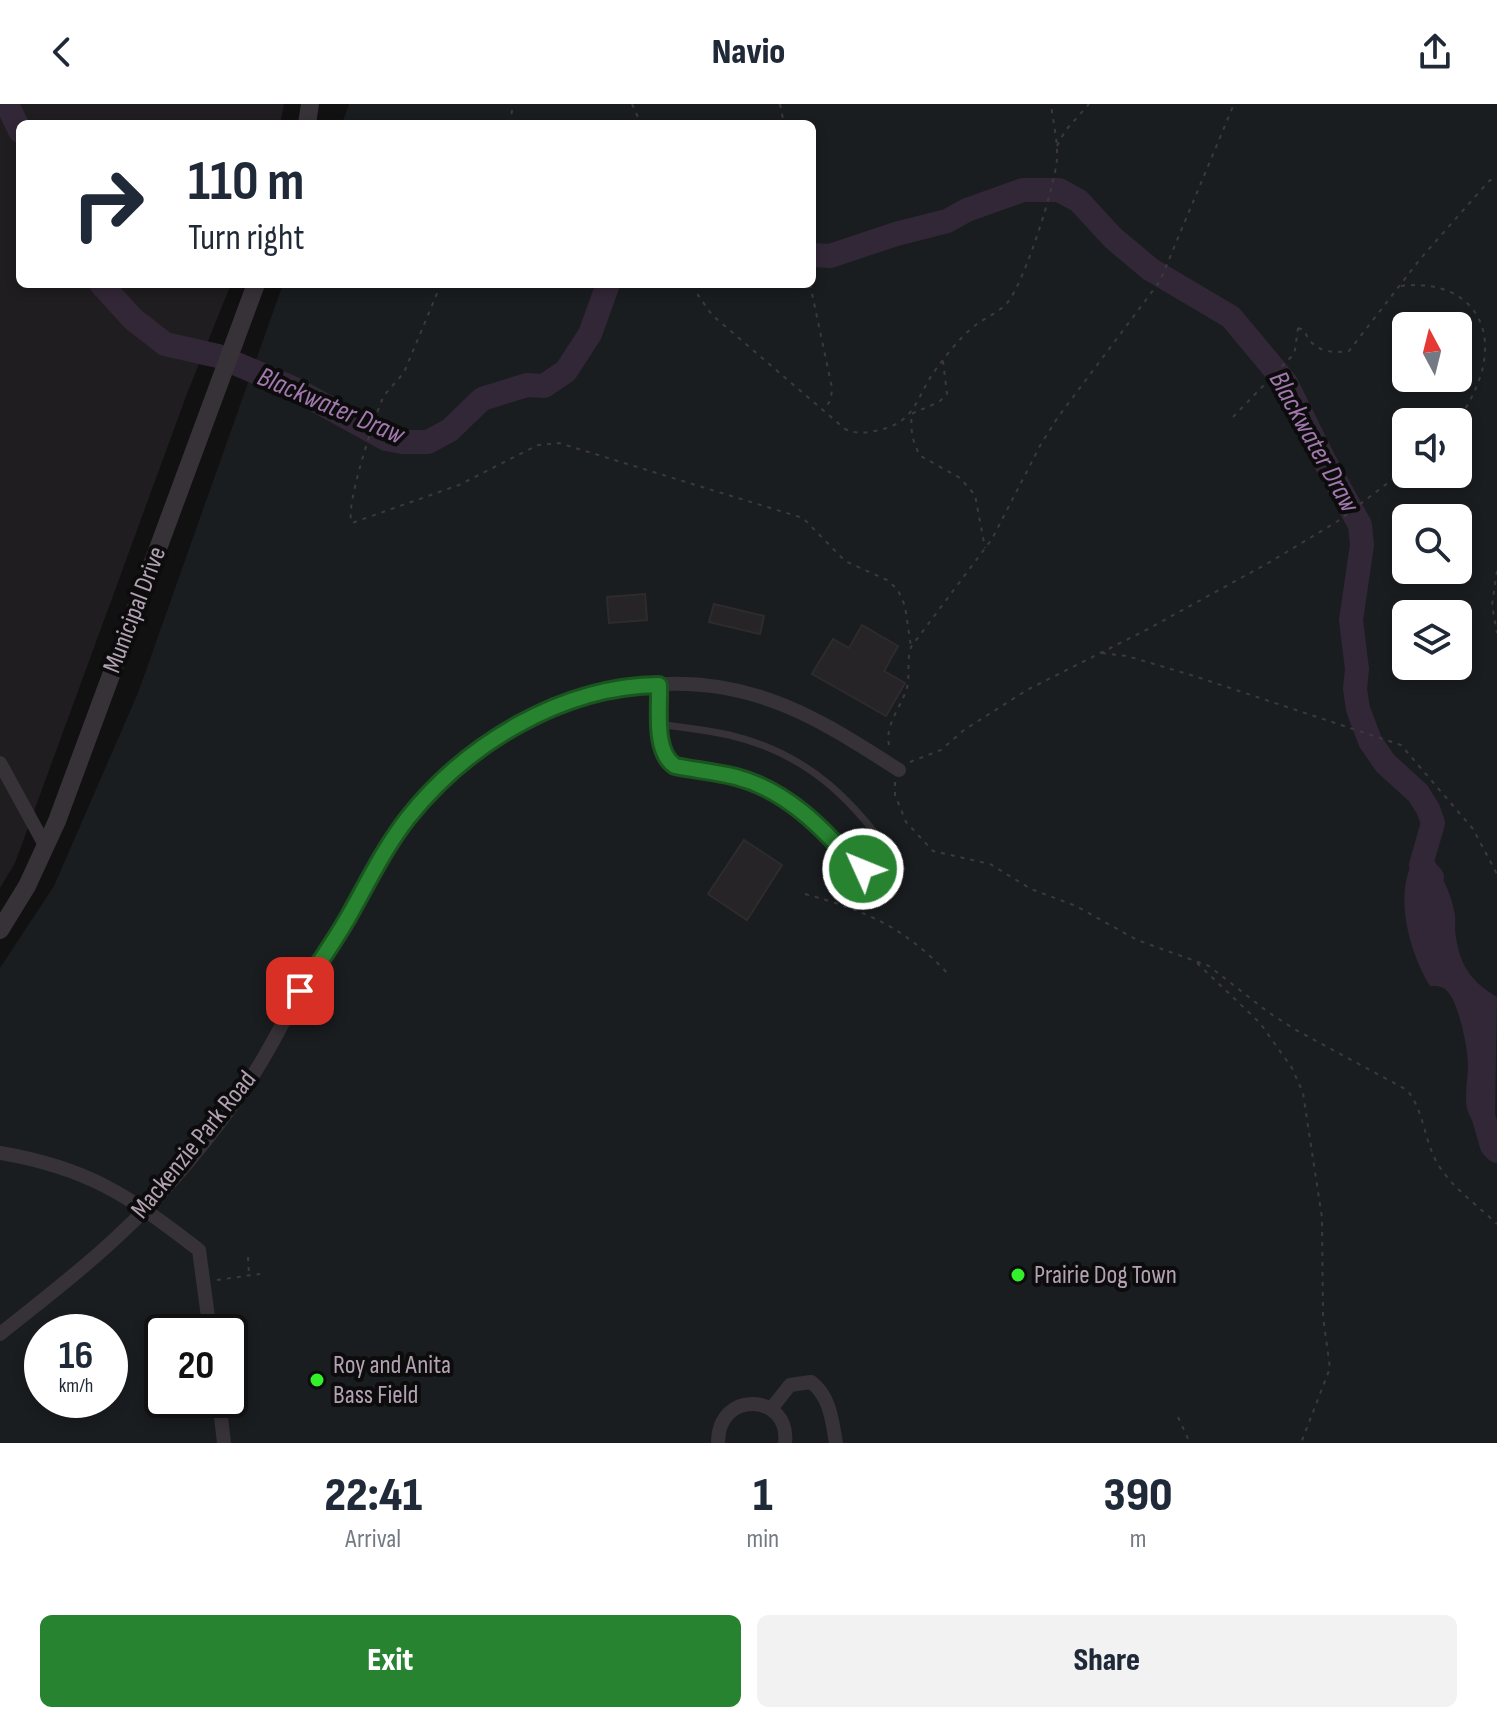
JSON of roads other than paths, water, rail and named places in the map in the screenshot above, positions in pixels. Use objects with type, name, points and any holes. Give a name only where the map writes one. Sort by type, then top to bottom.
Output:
[{"type":"street","name":"Municipal Drive","points":[[0,930],[46,847],[255,288]]},
{"type":"street","name":"Mackenzie Park Road","points":[[0,1334],[95,1257],[192,1156],[252,1077],[300,991],[350,916],[394,838],[423,800],[450,772],[503,735],[575,700],[622,687],[701,685],[767,699],[850,738],[899,770]]},
{"type":"street","points":[[0,763],[46,847]]},
{"type":"street","points":[[0,1153],[30,1158],[83,1174],[112,1187],[145,1208],[199,1250],[207,1314]]},
{"type":"street","points":[[771,1409],[790,1385],[811,1382],[823,1390],[832,1416],[836,1443]]},
{"type":"street","points":[[718,1443],[722,1421],[738,1406],[760,1404],[771,1409],[784,1426],[785,1443]]},
{"type":"street","points":[[221,1418],[224,1443]]},
{"type":"lane","points":[[659,685],[661,724],[665,757],[675,766],[738,778],[763,787],[815,821],[855,865],[893,880],[902,869],[852,804],[831,784],[796,762],[730,735],[661,724]]},
{"type":"waterway","name":"Blackwater Draw","points":[[7,104],[16,123]]},
{"type":"waterway","name":"Blackwater Draw","points":[[816,255],[830,256],[947,221],[967,210],[1023,190],[1059,190],[1079,201],[1113,238],[1150,269],[1231,317],[1286,383],[1360,525],[1362,545],[1351,620],[1358,709],[1370,741],[1385,763],[1418,793],[1428,809],[1433,823],[1421,865],[1432,877]]},
{"type":"waterway","name":"Blackwater Draw","points":[[105,288],[133,319],[165,344],[218,356],[295,389],[386,439],[402,442],[428,442],[450,430],[482,399],[527,385],[544,386],[566,371],[590,334],[607,288]]},
{"type":"waterway","name":"Blackwater Draw","points":[[1478,1098],[1492,1146],[1497,1151]]},
{"type":"place","name":"Prairie Dog Town","points":[[1018,1275]]},
{"type":"place","name":"Roy and Anita Bass Field","points":[[317,1380]]}]
